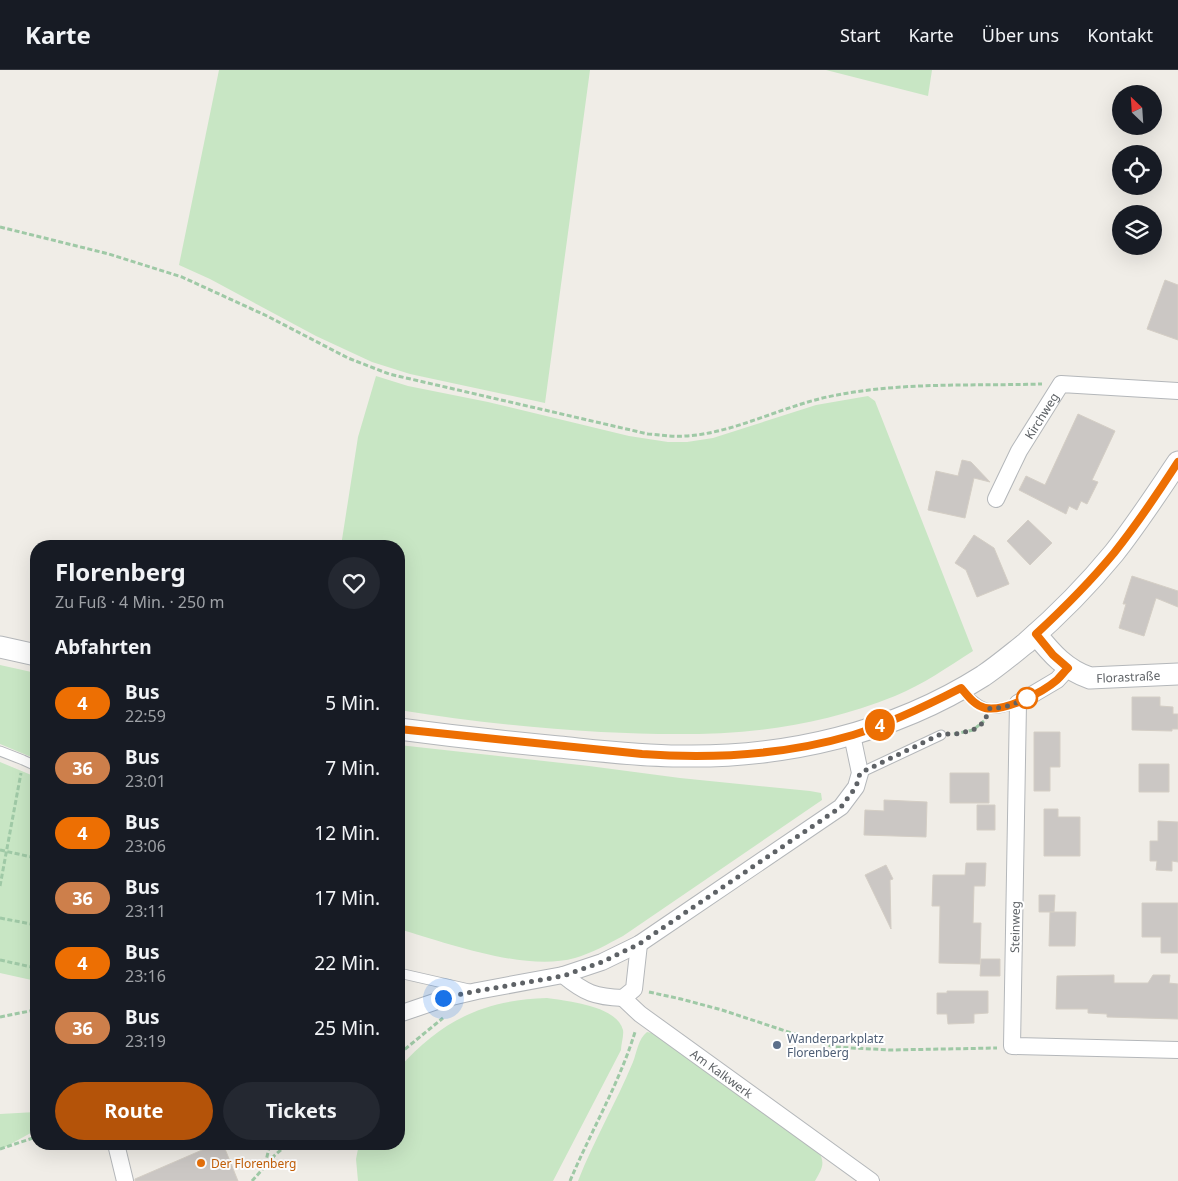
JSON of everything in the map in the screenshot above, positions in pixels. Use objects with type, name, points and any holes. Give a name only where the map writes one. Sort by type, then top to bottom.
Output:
[{"type":"street","name":"Kirchweg","points":[[996,499],[1019,451],[1061,384],[1178,391]]},
{"type":"street","points":[[405,730],[585,750],[679,756],[754,754],[791,749],[852,735],[888,722],[961,688],[984,675],[1036,634],[1062,610],[1114,553],[1178,462]]},
{"type":"street","name":"Florastraße","points":[[1036,634],[1053,655],[1068,668],[1077,674],[1090,678],[1178,674]]},
{"type":"street","points":[[0,647],[30,654]]},
{"type":"street","points":[[1018,703],[1057,680],[1068,668]]},
{"type":"street","name":"Steinweg","points":[[1012,1046],[1018,703]]},
{"type":"street","points":[[405,1012],[443,998],[563,976],[602,962],[639,944],[841,807],[856,787],[860,773],[852,735]]},
{"type":"street","points":[[563,976],[578,987],[600,998],[628,994],[639,944]]},
{"type":"street","name":"Am Kalkwerk","points":[[628,994],[640,1014],[871,1181]]},
{"type":"street","points":[[1012,1046],[1178,1050]]},
{"type":"street","points":[[117,1150],[125,1181]]},
{"type":"lane","points":[[961,688],[975,703],[984,708],[999,709],[1018,703]]},
{"type":"lane","points":[[860,773],[941,734]]},
{"type":"lane","points":[[0,752],[30,763]]},
{"type":"lane","points":[[405,974],[477,991]]},
{"type":"path","points":[[0,227],[109,254],[182,277],[250,308],[348,358],[389,374],[648,434],[687,436],[712,432],[814,399],[867,390],[927,386],[1061,384]]},
{"type":"path","points":[[941,734],[956,734],[973,730],[984,722],[990,708]]},
{"type":"path","points":[[0,886],[23,760]]},
{"type":"path","points":[[0,850],[30,857]]},
{"type":"path","points":[[0,918],[30,924]]},
{"type":"path","points":[[0,960],[30,967]]},
{"type":"path","points":[[628,994],[705,1006],[834,1047],[890,1050],[997,1048],[1012,1046]]},
{"type":"path","points":[[0,1017],[30,1011]]},
{"type":"path","points":[[405,1049],[448,1014]]},
{"type":"path","points":[[570,1181],[629,1053],[640,1014]]},
{"type":"path","points":[[0,1148],[30,1139]]},
{"type":"path","points":[[264,1166],[268,1150]]},
{"type":"path","points":[[252,1181],[264,1166],[281,1150]]},
{"type":"green space","points":[[219,70],[590,70],[545,403],[410,374],[372,362],[316,336],[210,279],[179,265]]},
{"type":"green space","points":[[826,70],[932,70],[928,96]]},
{"type":"green space","points":[[376,376],[408,386],[488,402],[629,436],[668,442],[687,442],[713,438],[816,405],[868,396],[875,401],[973,651],[915,687],[895,696],[822,719],[750,731],[677,734],[601,732],[500,724],[405,711],[405,540],[342,540],[358,437]]},
{"type":"green space","points":[[0,665],[30,672],[30,756],[0,744]]},
{"type":"green space","points":[[405,746],[821,793],[822,800],[623,936],[588,954],[555,961],[533,961],[510,959],[463,948],[405,931]]},
{"type":"green space","points":[[0,762],[30,774],[30,980],[0,973]]},
{"type":"green space","points":[[547,998],[591,1006],[612,1015],[619,1022],[623,1030],[621,1050],[553,1181],[358,1181],[356,1159],[358,1150],[405,1150],[405,1062],[431,1038],[465,1016],[503,1003]]},
{"type":"green space","points":[[647,1032],[657,1034],[818,1150],[822,1159],[822,1166],[815,1181],[578,1181],[633,1062],[640,1042]]},
{"type":"green space","points":[[30,1112],[30,1133],[0,1150],[0,1114]]},
{"type":"building","points":[[1165,280],[1178,285],[1178,340],[1147,329]]},
{"type":"building","points":[[1078,414],[1115,431],[1092,480],[1098,482],[1087,504],[1081,501],[1077,510],[1069,506],[1066,514],[1019,490],[1026,476],[1045,485]]},
{"type":"building","points":[[962,460],[971,462],[990,482],[974,478],[965,518],[928,510],[936,471],[958,476]]},
{"type":"building","points":[[1028,520],[1052,543],[1030,565],[1007,541]]},
{"type":"building","points":[[974,535],[994,548],[1009,584],[977,597],[966,570],[955,563]]},
{"type":"building","points":[[1132,576],[1178,591],[1178,607],[1156,598],[1144,636],[1119,628],[1126,604],[1123,604]]},
{"type":"building","points":[[1132,697],[1160,697],[1160,706],[1173,707],[1173,714],[1178,714],[1178,729],[1172,729],[1172,731],[1132,730]]},
{"type":"building","points":[[1034,732],[1060,732],[1060,767],[1050,767],[1050,791],[1034,791]]},
{"type":"building","points":[[1139,764],[1169,764],[1169,792],[1139,792]]},
{"type":"building","points":[[950,773],[989,773],[989,803],[950,803]]},
{"type":"building","points":[[884,800],[927,802],[926,837],[864,835],[865,810],[884,811]]},
{"type":"building","points":[[977,805],[995,805],[995,830],[977,830]]},
{"type":"building","points":[[1044,809],[1058,809],[1058,817],[1080,817],[1080,856],[1044,856]]},
{"type":"building","points":[[1158,821],[1178,822],[1178,862],[1172,861],[1172,871],[1156,870],[1157,861],[1150,861],[1150,841],[1158,841]]},
{"type":"building","points":[[966,863],[986,863],[985,886],[974,886],[973,923],[981,923],[980,964],[939,963],[940,906],[932,906],[933,875],[965,875]]},
{"type":"building","points":[[886,865],[893,879],[890,880],[891,929],[865,875]]},
{"type":"building","points":[[1039,895],[1055,895],[1054,912],[1039,912]]},
{"type":"building","points":[[1142,903],[1178,903],[1178,953],[1161,953],[1161,937],[1142,937]]},
{"type":"building","points":[[1050,912],[1076,912],[1075,946],[1049,946]]},
{"type":"building","points":[[981,959],[1000,959],[1000,976],[980,976]]},
{"type":"building","points":[[1114,975],[1114,983],[1148,983],[1153,975],[1170,975],[1169,983],[1178,984],[1178,1019],[1107,1017],[1107,1014],[1088,1013],[1088,1009],[1056,1009],[1057,976]]},
{"type":"building","points":[[947,991],[988,991],[988,1013],[974,1014],[974,1023],[948,1024],[947,1014],[937,1014],[937,993],[947,993]]},
{"type":"building","name":"Der Florenberg","points":[[202,1150],[225,1150],[238,1181],[135,1181],[135,1179]]},
{"type":"bus line","name":"4","points":[[405,730],[585,750],[679,756],[719,756],[791,749],[852,735],[923,707],[961,688],[975,703],[984,708],[999,709],[1018,703],[1057,680],[1068,668],[1053,655],[1036,634],[1062,610],[1114,553],[1178,462]]},
{"type":"place","name":"Wanderparkplatz Florenberg","points":[[777,1045]]},
{"type":"place","name":"Der Florenberg","points":[[201,1163]]},
{"type":"route","points":[[443,998],[563,976],[602,962],[639,944],[841,807],[856,787],[860,773],[941,734],[956,734],[973,730],[984,722],[990,708],[999,709],[1027,698]]}]
